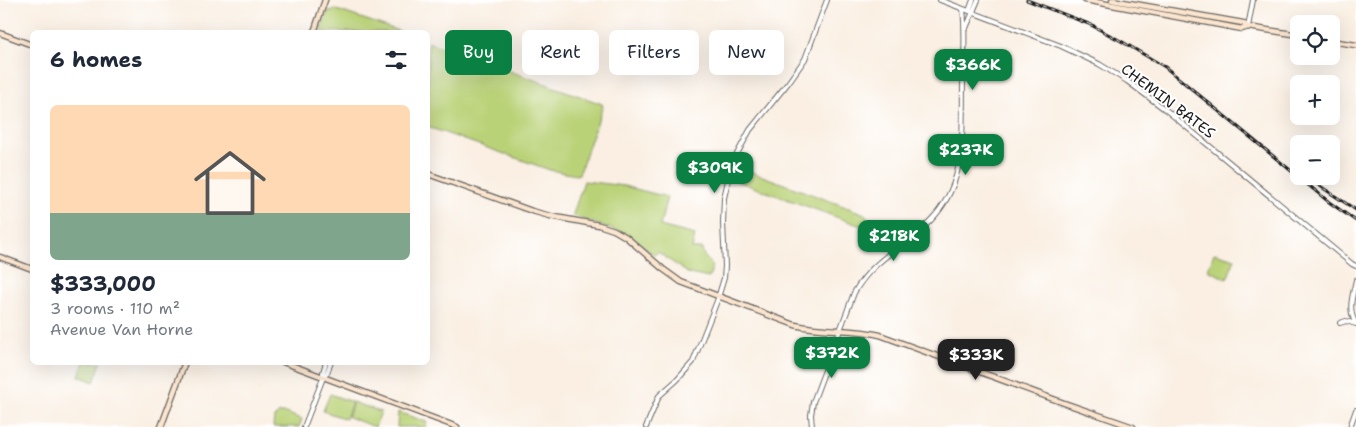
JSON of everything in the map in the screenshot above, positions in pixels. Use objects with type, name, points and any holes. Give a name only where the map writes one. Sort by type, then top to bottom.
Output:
[{"type":"main road","points":[[315,30],[325,0]]},
{"type":"main road","points":[[1085,0],[1242,28],[1248,27],[1290,34]]},
{"type":"main road","points":[[1112,0],[1243,23],[1248,27]]},
{"type":"main road","points":[[0,33],[30,44]]},
{"type":"main road","points":[[1340,42],[1356,45]]},
{"type":"main road","points":[[430,175],[532,211],[614,230],[626,237],[678,281],[795,325],[814,329],[862,331],[880,335],[1133,427]]},
{"type":"main road","points":[[0,257],[30,269]]},
{"type":"main road","points":[[161,427],[185,365]]},
{"type":"main road","points":[[290,365],[456,427]]},
{"type":"street","points":[[646,427],[660,396],[693,362],[724,278],[724,198],[734,162],[750,130],[805,59],[827,0]]},
{"type":"street","name":"CHEMIN BATES","points":[[940,0],[1061,46],[1099,64],[1127,81],[1166,110],[1346,260],[1356,266]]},
{"type":"street","points":[[964,33],[973,0]]},
{"type":"street","points":[[971,11],[978,0]]},
{"type":"street","points":[[1248,27],[1253,0]]},
{"type":"street","points":[[812,427],[811,415],[814,402],[854,293],[870,269],[928,223],[950,193],[957,175],[961,154],[963,9]]},
{"type":"street","points":[[1356,280],[1351,313],[1356,323]]},
{"type":"street","points":[[1340,323],[1346,321],[1356,323]]},
{"type":"street","points":[[323,378],[325,365]]},
{"type":"street","points":[[304,427],[330,365]]},
{"type":"street","points":[[1350,427],[1356,410]]},
{"type":"green space","points":[[334,9],[396,30],[321,30],[328,11],[332,12]]},
{"type":"green space","points":[[430,43],[445,48],[445,75],[512,75],[512,72],[602,104],[603,106],[579,174],[550,170],[430,128]]},
{"type":"green space","points":[[738,167],[865,214],[868,218],[864,226],[861,226],[734,180],[734,173]]},
{"type":"green space","points":[[584,181],[624,186],[667,197],[660,226],[695,235],[692,249],[702,249],[704,256],[713,265],[709,278],[689,274],[658,252],[654,255],[629,235],[573,216]]},
{"type":"green space","points":[[1214,253],[1235,259],[1227,279],[1208,270]]},
{"type":"green space","points":[[83,365],[100,365],[94,382],[79,376]]},
{"type":"green space","points":[[330,394],[352,402],[346,419],[323,411]]},
{"type":"green space","points":[[353,402],[381,412],[375,427],[348,417]]},
{"type":"green space","points":[[398,412],[427,422],[425,427],[397,427]]},
{"type":"green space","points":[[279,413],[285,413],[302,419],[299,427],[273,427],[274,418]]},
{"type":"railway","points":[[1027,0],[1094,26]]},
{"type":"railway","points":[[1089,24],[1165,67],[1329,202],[1356,221]]},
{"type":"railway","points":[[1318,185],[1356,210]]}]
